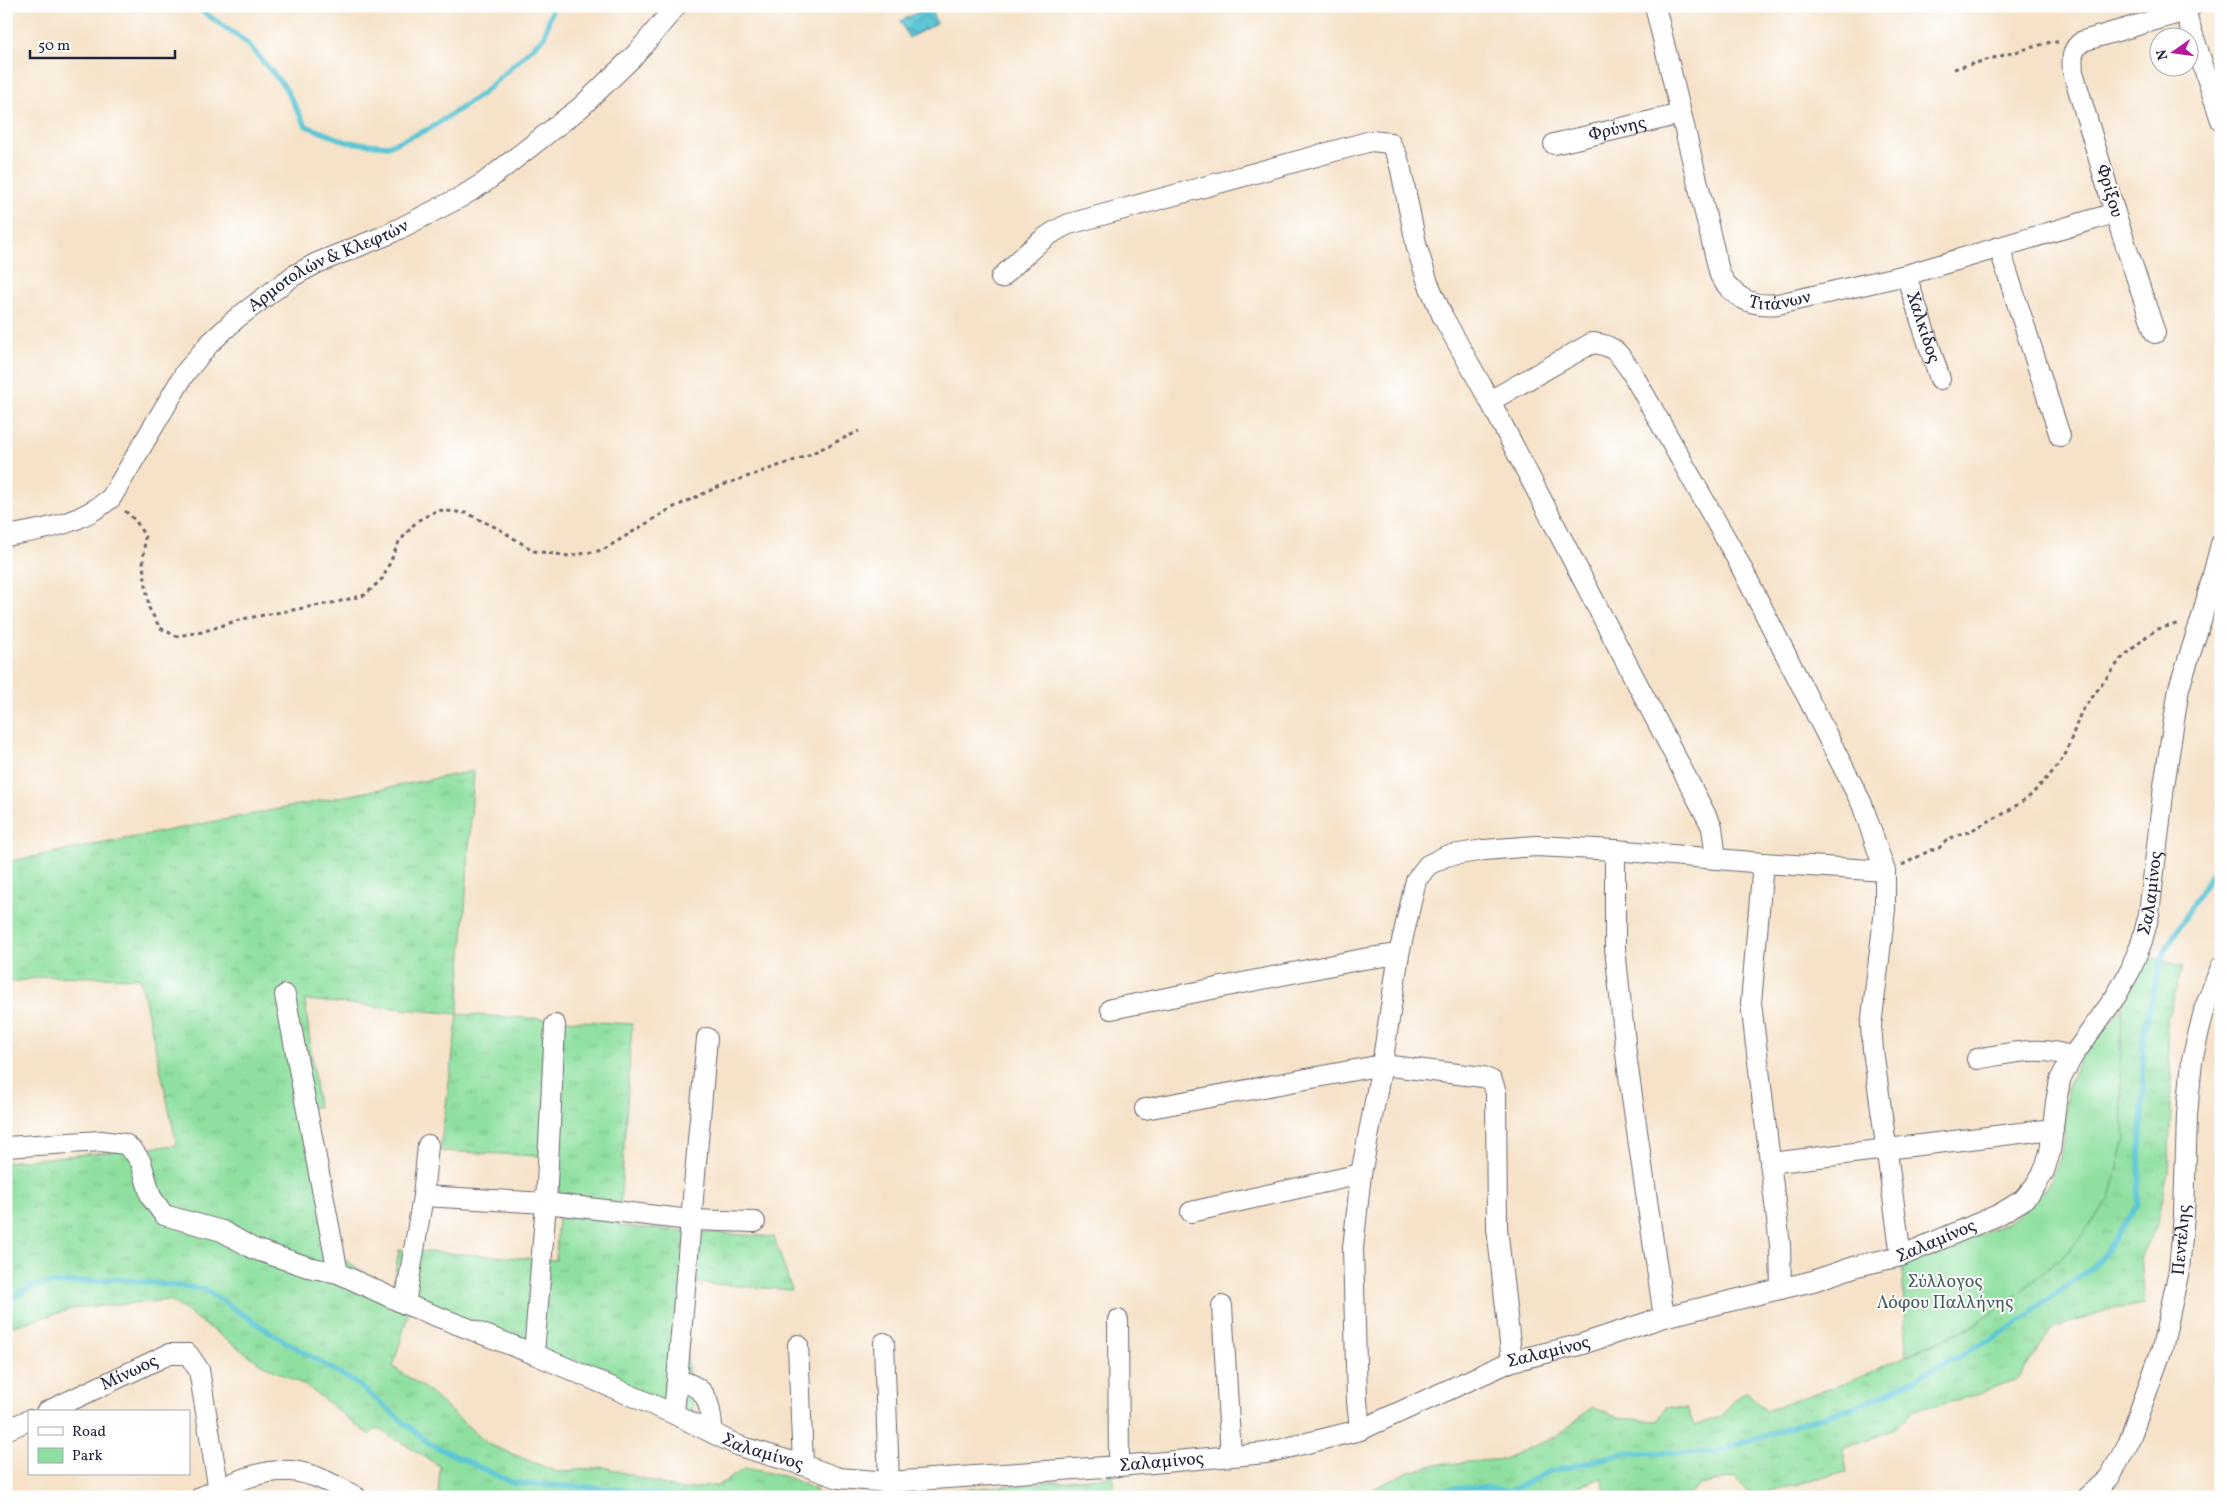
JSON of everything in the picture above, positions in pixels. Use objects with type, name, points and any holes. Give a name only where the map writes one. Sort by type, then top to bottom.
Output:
[{"type":"street","name":"Αρμοτολών & Κλεφτών","points":[[6,536],[54,528],[95,511],[111,498],[185,373],[209,344],[237,318],[293,276],[325,260],[389,234],[461,197],[485,182],[581,107],[636,54],[676,6]]},
{"type":"street","name":"Τιτάνων","points":[[1655,6],[1720,275],[1735,295],[1752,303],[1769,305],[1906,275],[2115,213]]},
{"type":"street","points":[[2076,48],[2082,42],[2091,38],[2188,9],[2221,120]]},
{"type":"street","name":"Φρίξου","points":[[2076,48],[2072,58],[2073,72],[2115,213],[2155,333]]},
{"type":"street","name":"Φρύνης","points":[[1554,144],[1681,114]]},
{"type":"street","points":[[1001,278],[1040,241],[1053,231],[1068,224],[1372,142],[1390,143],[1399,163],[1417,248],[1428,283],[1443,317],[1490,401],[1712,826],[1716,858]]},
{"type":"street","points":[[1999,246],[2060,436]]},
{"type":"street","name":"Χαλκίδος","points":[[1906,275],[1940,379]]},
{"type":"street","points":[[1490,401],[1592,343],[1604,344],[1614,348],[1631,371],[1740,566],[1862,804],[1885,871],[1886,909],[1871,1026],[1886,1149],[1902,1256]]},
{"type":"street","name":"Σαλαμίνος","points":[[6,1147],[101,1141],[125,1144],[141,1162],[151,1197],[164,1215],[222,1231],[254,1249],[308,1267],[338,1273],[404,1304],[534,1354],[674,1414],[739,1446],[839,1478],[889,1482],[1118,1466],[1266,1453],[1360,1430],[1512,1361],[1579,1344],[1664,1316],[1812,1282],[1857,1266],[1902,1256],[1998,1215],[2023,1200],[2035,1186],[2044,1171],[2050,1152],[2060,1080],[2072,1057],[2116,996],[2131,969],[2142,941],[2149,914],[2179,688],[2202,617],[2221,544]]},
{"type":"street","points":[[1360,1430],[1357,1401],[1353,1248],[1361,1174],[1382,1065],[1399,954],[1416,880],[1428,864],[1446,856],[1511,847],[1536,846],[1716,858],[1763,864],[1885,871]]},
{"type":"street","points":[[1615,850],[1615,949],[1627,1062],[1664,1316]]},
{"type":"street","points":[[1763,864],[1751,1003],[1780,1245],[1781,1289]]},
{"type":"street","points":[[1111,1009],[1363,958],[1399,954]]},
{"type":"street","name":"Πεντέλης","points":[[2088,1497],[2109,1478],[2128,1444],[2162,1349],[2179,1270],[2184,1215],[2187,1115],[2192,1060],[2204,1007],[2221,967]]},
{"type":"street","points":[[285,995],[338,1273]]},
{"type":"street","points":[[534,1354],[546,1203],[555,1025]]},
{"type":"street","points":[[674,1414],[707,1038]]},
{"type":"street","points":[[1977,1059],[2022,1051],[2044,1050],[2059,1052],[2072,1057]]},
{"type":"street","points":[[1146,1109],[1382,1065],[1483,1077],[1492,1081],[1496,1092],[1497,1228],[1512,1361]]},
{"type":"street","points":[[1770,1163],[2053,1129]]},
{"type":"street","points":[[404,1304],[423,1196],[428,1145]]},
{"type":"street","points":[[1191,1212],[1361,1174]]},
{"type":"street","points":[[423,1196],[546,1203],[690,1220],[755,1222]]},
{"type":"street","points":[[1222,1306],[1231,1456]]},
{"type":"street","points":[[1118,1320],[1118,1466]]},
{"type":"street","points":[[884,1343],[889,1482]]},
{"type":"street","points":[[798,1345],[803,1465]]},
{"type":"street","name":"Μίνωος","points":[[50,1410],[169,1354],[188,1354],[199,1370],[214,1494]]},
{"type":"street","points":[[677,1380],[694,1384],[703,1392],[710,1411],[713,1433]]},
{"type":"street","points":[[6,1430],[28,1420]]},
{"type":"street","points":[[214,1494],[263,1474],[290,1471],[320,1478],[356,1497]]},
{"type":"path","points":[[1954,68],[2052,42],[2060,42],[2076,48]]},
{"type":"path","points":[[111,498],[136,521],[145,537],[143,565],[149,608],[160,628],[176,636],[202,632],[242,619],[337,602],[365,595],[384,578],[399,542],[417,521],[438,510],[466,513],[499,529],[534,551],[568,556],[603,550],[670,509],[720,486],[804,457],[858,431]]},
{"type":"path","points":[[1885,871],[1940,848],[1946,840],[2005,813],[2024,800],[2052,775],[2066,753],[2081,712],[2120,660],[2158,629],[2202,617]]},
{"type":"green space","points":[[474,771],[458,1014],[632,1024],[619,1226],[774,1237],[792,1290],[686,1282],[683,1324],[695,1423],[411,1304],[393,1367],[423,1387],[488,1444],[557,1472],[604,1467],[682,1490],[719,1485],[746,1468],[787,1477],[816,1490],[817,1497],[438,1497],[440,1466],[377,1428],[369,1435],[308,1387],[261,1364],[170,1300],[76,1308],[6,1328],[6,1162],[177,1145],[140,978],[47,976],[6,983],[6,862]],"holes":[[[305,1000],[458,1014],[440,1151],[560,1157],[556,1260],[399,1250],[392,1290],[342,1258],[298,1107],[318,1107]]]},
{"type":"green space","points":[[2141,955],[2183,966],[2166,1024],[2172,1087],[2168,1172],[2157,1226],[2141,1256],[2145,1304],[2108,1310],[2052,1328],[2019,1378],[1976,1395],[1915,1410],[1895,1428],[1843,1449],[1847,1472],[1753,1495],[1746,1491],[1736,1477],[1700,1485],[1686,1497],[1605,1497],[1603,1478],[1547,1497],[1362,1497],[1375,1488],[1409,1472],[1434,1465],[1504,1459],[1557,1436],[1592,1407],[1619,1418],[1658,1421],[1666,1407],[1687,1408],[1694,1426],[1722,1416],[1735,1399],[1747,1392],[1765,1410],[1849,1382],[1977,1324],[2125,1139],[2120,1073],[2122,1007]]},
{"type":"green space","name":"Σύλλογος Λόφου Παλλήνης","points":[[2122,1007],[2120,1073],[2125,1139],[2110,1199],[2071,1249],[2026,1287],[1977,1324],[1906,1355],[1902,1265],[1952,1247],[2005,1223],[2019,1214],[2037,1197],[2053,1175],[2060,1158],[2064,1141],[2067,1091],[2073,1074],[2085,1054]]},
{"type":"green space","points":[[1112,1476],[1116,1497],[942,1497],[942,1492]]},
{"type":"water","points":[[929,7],[937,23],[909,38],[900,21]]},
{"type":"waterway","points":[[195,6],[246,42],[284,86],[306,126],[347,142],[388,146],[429,129],[482,94],[544,37],[553,6]]},
{"type":"waterway","points":[[1400,1497],[1410,1492],[1479,1487],[1510,1491],[1546,1473],[1624,1453],[1712,1453],[1868,1402],[2002,1334],[2099,1262],[2137,1206],[2143,1091],[2143,1034],[2163,953],[2216,867],[2221,850]]},
{"type":"waterway","points":[[6,1301],[34,1285],[119,1279],[204,1289],[273,1334],[359,1385],[430,1444],[513,1483],[614,1489],[674,1497]]}]
